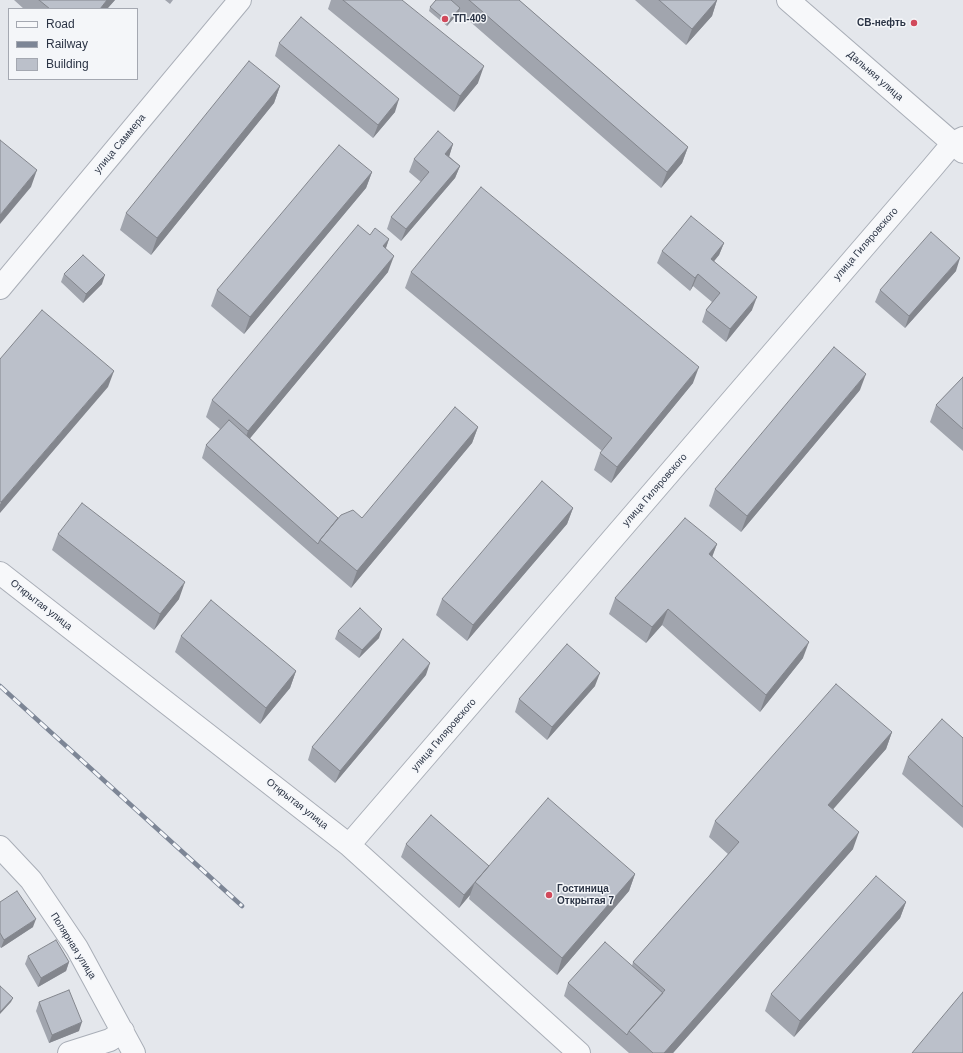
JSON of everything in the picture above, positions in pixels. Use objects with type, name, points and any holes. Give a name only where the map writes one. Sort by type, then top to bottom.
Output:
[{"type":"street","name":"улица Саммера","points":[[0,288],[240,0]]},
{"type":"street","name":"Дальняя улица","points":[[788,0],[960,144]]},
{"type":"street","name":"улица Гиляровского","points":[[349,845],[960,144]]},
{"type":"street","name":"Открытая улица","points":[[0,573],[349,845],[579,1053]]},
{"type":"street","name":"Полярная улица","points":[[0,847],[31,880],[77,948],[134,1053]]},
{"type":"street","points":[[69,1053],[110,1040],[123,1031]]},
{"type":"building","points":[[39,0],[107,0],[101,8],[49,8]]},
{"type":"building","points":[[343,0],[402,0],[484,66],[460,96]]},
{"type":"building","name":"ТП-409","points":[[436,0],[451,0],[460,8],[448,22],[430,7]]},
{"type":"building","points":[[469,0],[519,0],[688,147],[667,172]]},
{"type":"building","points":[[659,0],[717,0],[692,29]]},
{"type":"building","points":[[301,17],[399,99],[378,125],[279,43]]},
{"type":"building","points":[[249,61],[280,86],[157,238],[126,213]]},
{"type":"building","points":[[438,131],[453,144],[445,154],[460,166],[406,229],[391,217],[429,172],[414,159]]},
{"type":"building","points":[[0,140],[37,170],[0,215]]},
{"type":"building","points":[[339,145],[372,172],[250,317],[217,290]]},
{"type":"building","points":[[481,187],[699,367],[617,467],[600,453],[612,438],[411,272]]},
{"type":"building","points":[[691,216],[724,243],[711,259],[757,297],[730,329],[706,310],[720,293],[698,274],[695,278],[662,251]]},
{"type":"building","points":[[358,225],[370,235],[375,228],[389,239],[383,246],[394,256],[248,431],[212,400]]},
{"type":"building","points":[[931,232],[960,258],[909,316],[880,290]]},
{"type":"building","points":[[83,255],[105,275],[86,294],[64,274]]},
{"type":"building","points":[[42,310],[114,371],[0,502],[0,359]]},
{"type":"building","points":[[834,347],[866,374],[747,516],[715,489]]},
{"type":"building","points":[[963,377],[963,429],[936,405]]},
{"type":"building","points":[[455,407],[478,427],[357,571],[320,540],[341,515],[353,510],[362,518]]},
{"type":"building","points":[[229,420],[338,518],[318,544],[206,445]]},
{"type":"building","points":[[542,481],[573,508],[473,625],[442,599]]},
{"type":"building","points":[[82,503],[185,582],[160,614],[58,534]]},
{"type":"building","points":[[685,518],[717,544],[709,554],[809,642],[766,695],[668,609],[652,627],[615,598]]},
{"type":"building","points":[[211,600],[296,671],[266,708],[181,636]]},
{"type":"building","points":[[360,608],[382,629],[362,650],[338,631]]},
{"type":"building","points":[[403,639],[430,663],[340,771],[312,747]]},
{"type":"building","points":[[567,644],[600,673],[552,727],[519,699]]},
{"type":"building","points":[[836,684],[892,732],[828,805],[859,832],[664,1053],[653,1053],[629,1031],[665,990],[633,962],[739,842],[715,821]]},
{"type":"building","points":[[942,719],[963,738],[963,807],[908,757]]},
{"type":"building","points":[[548,798],[635,874],[562,958],[475,882]]},
{"type":"building","points":[[431,815],[489,866],[464,895],[406,844]]},
{"type":"building","points":[[876,876],[906,902],[800,1021],[771,994]]},
{"type":"building","points":[[17,891],[36,919],[4,940],[0,933],[0,902]]},
{"type":"building","points":[[56,940],[69,962],[41,978],[28,956]]},
{"type":"building","points":[[605,942],[663,993],[627,1035],[568,983]]},
{"type":"building","points":[[0,986],[13,998],[0,1012]]},
{"type":"building","points":[[69,990],[82,1022],[52,1035],[39,1002]]},
{"type":"building","points":[[963,992],[963,1053],[912,1053]]},
{"type":"railway","points":[[0,686],[242,906]]},
{"type":"place","name":"ТП-409","points":[[445,19]]},
{"type":"place","name":"СВ-нефть","points":[[914,23]]},
{"type":"place","name":"Гостиница Открытая 7","points":[[549,895]]}]
